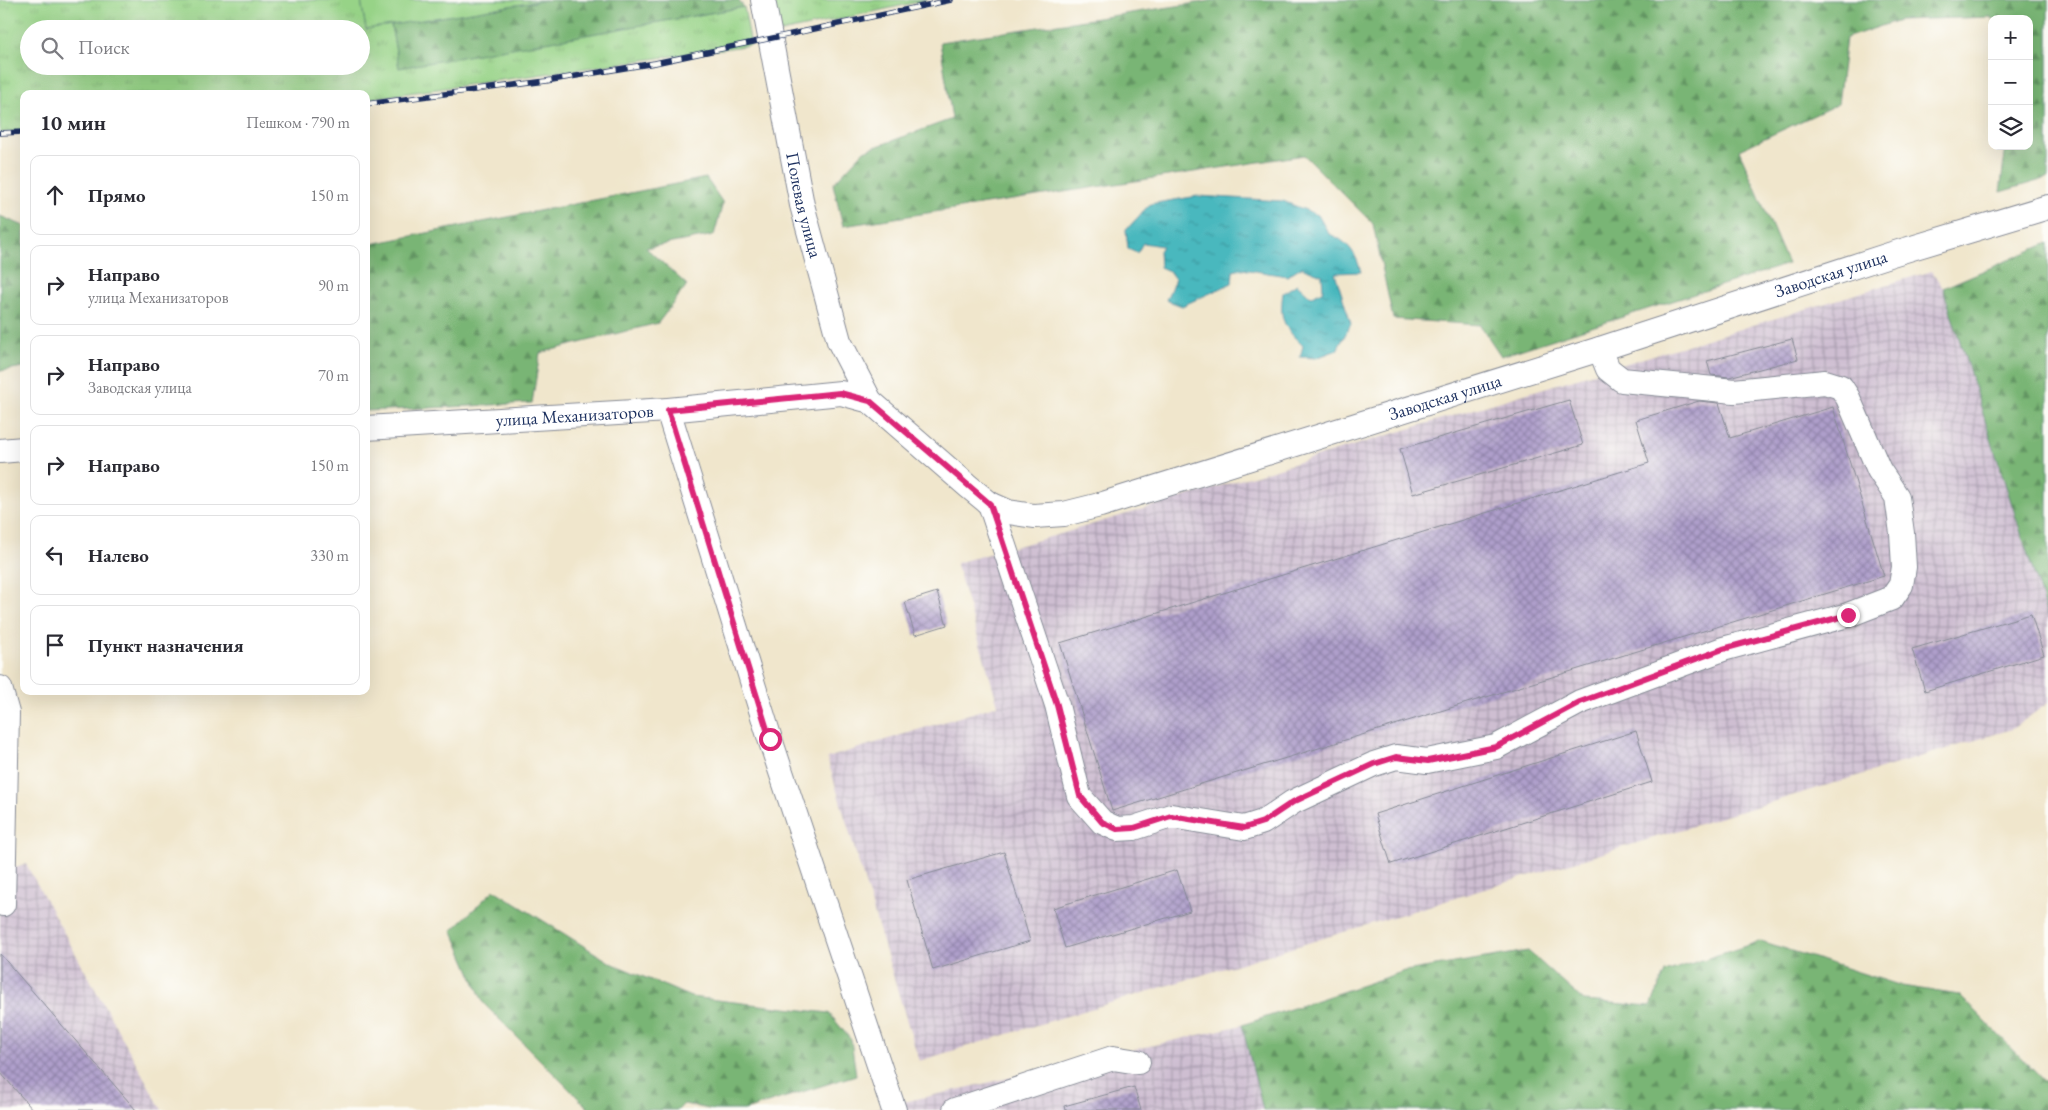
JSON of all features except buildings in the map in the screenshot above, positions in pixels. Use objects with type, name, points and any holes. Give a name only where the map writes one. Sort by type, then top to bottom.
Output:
[{"type":"street","name":"Полевая улица","points":[[762,0],[802,205],[839,341],[870,401]]},
{"type":"street","name":"Заводская улица","points":[[870,401],[990,504],[1008,512],[1034,516],[1064,514],[1100,505],[1600,349],[1892,254],[2048,207]]},
{"type":"street","points":[[990,504],[1057,705],[1080,796],[1102,822],[1117,829],[1134,828],[1171,816],[1244,828],[1263,822],[1293,802],[1374,764],[1396,757],[1428,761],[1496,747],[1589,698],[1723,649],[1848,615],[1892,598],[1901,586],[1904,567],[1897,498],[1879,470],[1848,398],[1841,387],[1825,382],[1734,391],[1622,380],[1608,369],[1600,349]]},
{"type":"street","name":"улица Механизаторов","points":[[370,428],[668,410],[840,393],[870,401]]},
{"type":"street","points":[[668,410],[770,739],[894,1110]]},
{"type":"street","points":[[0,451],[20,449]]},
{"type":"street","points":[[0,688],[7,714],[3,904]]},
{"type":"street","points":[[955,1110],[1113,1058],[1138,1062]]},
{"type":"shaded area","points":[[1932,271],[1943,288],[2048,618],[2048,703],[2012,729],[919,1061],[827,758],[998,705],[956,563],[1057,535]]},
{"type":"shaded area","points":[[26,864],[162,1110],[0,1110],[0,872]]},
{"type":"shaded area","points":[[1242,1025],[1263,1110],[868,1110]]},
{"type":"green space","points":[[0,0],[361,0],[364,20],[20,20],[20,75],[370,75],[370,28],[391,25],[399,67],[744,7],[751,45],[370,98],[370,90],[20,90],[20,131],[0,133]]},
{"type":"green space","points":[[361,0],[546,0],[370,28],[370,20],[364,20]]},
{"type":"green space","points":[[546,0],[738,0],[744,7],[399,68],[391,25]]},
{"type":"green space","points":[[773,0],[927,0],[777,33]]},
{"type":"green space","points":[[1216,0],[2048,0],[2048,178],[2000,192],[2005,150],[2033,150],[2033,15],[1988,15],[1988,17],[1899,20],[1846,38],[1838,104],[1739,150],[1788,264],[1501,356],[1480,325],[1393,319],[1373,224],[1304,155],[843,226],[833,184],[864,151],[952,119],[940,42]]},
{"type":"green space","points":[[706,178],[723,203],[714,235],[646,248],[687,285],[658,323],[540,353],[532,403],[370,411],[370,244]]},
{"type":"green space","points":[[0,216],[20,224],[20,368],[0,371]]},
{"type":"green space","points":[[2048,243],[2048,618],[1943,288]]},
{"type":"green space","points":[[494,890],[611,963],[691,997],[829,1013],[851,1040],[856,1075],[745,1110],[714,1110],[684,1104],[678,1110],[590,1110],[484,1004],[452,930]]},
{"type":"green space","points":[[1761,941],[1902,986],[1959,995],[2048,1085],[2048,1110],[1263,1110],[1242,1025],[1405,971],[1528,951],[1584,1001],[1651,1006],[1665,972]]},
{"type":"water","points":[[1198,196],[1283,201],[1318,215],[1329,234],[1341,240],[1350,248],[1357,259],[1361,272],[1335,273],[1351,324],[1337,350],[1316,358],[1300,357],[1303,346],[1291,334],[1284,322],[1282,310],[1283,293],[1297,284],[1311,297],[1323,290],[1322,275],[1301,267],[1287,276],[1242,269],[1233,271],[1232,283],[1182,306],[1166,300],[1175,279],[1169,271],[1160,267],[1159,251],[1162,246],[1143,243],[1137,253],[1128,249],[1126,230],[1150,204]]},
{"type":"railway","points":[[370,103],[546,81],[655,63],[951,0]]},
{"type":"railway","points":[[0,133],[20,132]]},
{"type":"route","points":[[770,739],[668,410],[840,393],[870,401],[990,504],[1057,705],[1080,796],[1102,822],[1117,829],[1134,828],[1171,816],[1244,828],[1263,822],[1293,802],[1374,764],[1396,757],[1428,761],[1496,747],[1580,702],[1723,649],[1848,615]]}]
